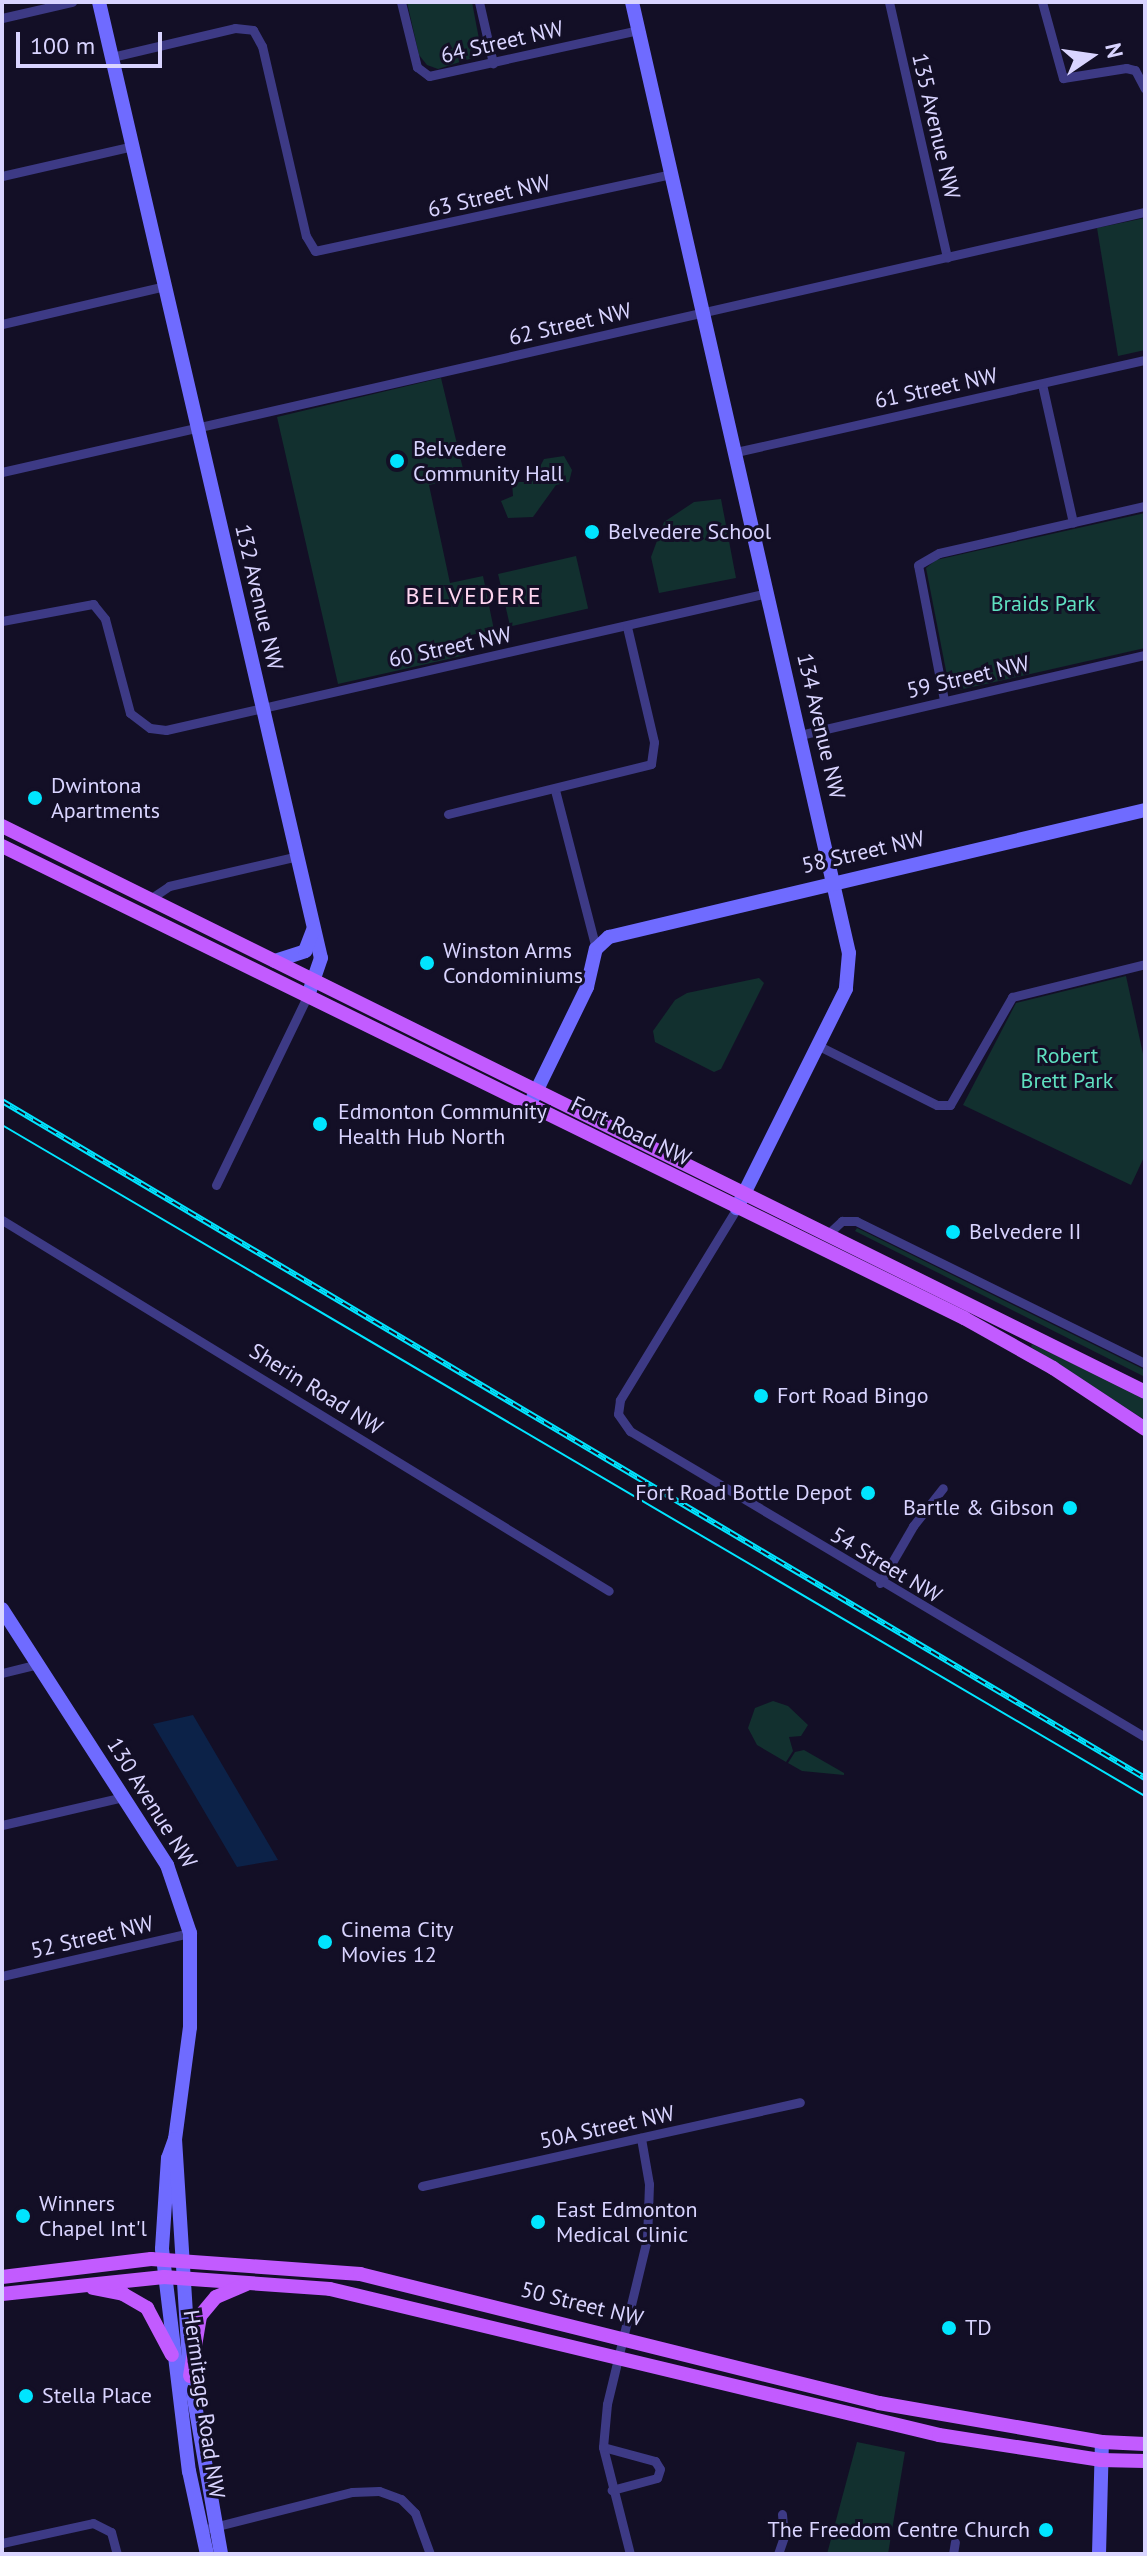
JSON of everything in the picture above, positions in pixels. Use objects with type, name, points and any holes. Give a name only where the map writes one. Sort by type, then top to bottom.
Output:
[{"type":"main road","name":"Fort Road NW","points":[[2,826],[1024,1329],[1145,1392]]},
{"type":"main road","name":"Fort Road NW","points":[[2,846],[1015,1346],[1145,1429]]},
{"type":"main road","points":[[1015,1346],[1024,1329]]},
{"type":"main road","name":"50 Street NW","points":[[2,2277],[173,2260],[381,2277],[879,2403],[1102,2442],[1145,2444]]},
{"type":"main road","name":"50 Street NW","points":[[2,2294],[69,2284],[164,2277],[255,2281],[353,2293],[926,2432],[1100,2460],[1145,2461]]},
{"type":"main road","points":[[190,2376],[195,2330],[204,2309],[223,2292],[255,2281]]},
{"type":"main road","points":[[69,2284],[123,2294],[140,2303],[154,2316],[172,2355]]},
{"type":"street","points":[[2,18],[72,2]]},
{"type":"street","name":"132 Avenue NW","points":[[99,2],[322,963],[216,1185]]},
{"type":"street","name":"64 Street NW","points":[[401,2],[421,74],[438,76],[638,30]]},
{"type":"street","points":[[479,2],[493,63]]},
{"type":"street","name":"134 Avenue NW","points":[[618,1414],[620,1400],[737,1208],[819,1046],[849,971],[834,881],[632,2]]},
{"type":"street","name":"135 Avenue NW","points":[[889,2],[947,257]]},
{"type":"street","points":[[1042,2],[1063,78],[1135,70],[1145,89]]},
{"type":"street","name":"63 Street NW","points":[[112,57],[235,28],[253,30],[262,46],[306,236],[315,251],[671,174]]},
{"type":"street","points":[[2,176],[133,146]]},
{"type":"street","name":"62 Street NW","points":[[2,472],[1145,212]]},
{"type":"street","points":[[2,324],[165,286]]},
{"type":"street","name":"61 Street NW","points":[[736,452],[1145,360]]},
{"type":"street","points":[[1042,384],[1073,523]]},
{"type":"street","points":[[944,700],[918,565],[939,553],[1145,506]]},
{"type":"street","name":"60 Street NW","points":[[2,621],[93,604],[105,619],[124,700],[141,723],[166,730],[767,593]]},
{"type":"street","points":[[448,814],[651,764],[654,742],[627,627]]},
{"type":"street","name":"59 Street NW","points":[[800,735],[1145,655]]},
{"type":"street","points":[[529,1106],[587,987],[596,949],[555,790]]},
{"type":"street","name":"58 Street NW","points":[[596,949],[625,930],[1145,810]]},
{"type":"street","points":[[150,899],[176,884],[298,856]]},
{"type":"street","points":[[275,961],[305,951],[314,926]]},
{"type":"street","points":[[819,1046],[937,1105],[950,1105],[1012,997],[1145,964]]},
{"type":"street","name":"Sherin Road NW","points":[[2,1220],[609,1591]]},
{"type":"street","points":[[829,1233],[842,1221],[856,1221],[1145,1363]]},
{"type":"street","name":"54 Street NW","points":[[618,1414],[645,1442],[1145,1737]]},
{"type":"street","points":[[880,1583],[943,1488]]},
{"type":"street","name":"130 Avenue NW","points":[[2,1609],[173,1876],[190,1933],[192,1996],[175,2139],[173,2260]]},
{"type":"street","points":[[2,1673],[38,1664]]},
{"type":"street","points":[[2,1825],[123,1797]]},
{"type":"street","name":"52 Street NW","points":[[2,1976],[190,1933]]},
{"type":"street","name":"50A Street NW","points":[[422,2186],[800,2102]]},
{"type":"street","points":[[630,2554],[603,2447],[619,2356],[648,2226],[641,2138]]},
{"type":"street","name":"130 Avenue NW","points":[[173,2260],[165,2205],[168,2158],[175,2139]]},
{"type":"street","name":"Hermitage Road NW","points":[[173,2260],[164,2277],[172,2355],[208,2528],[221,2554]]},
{"type":"street","name":"Hermitage Road NW","points":[[173,2260],[182,2278],[208,2528],[207,2554]]},
{"type":"street","points":[[1099,2554],[1102,2442]]},
{"type":"street","points":[[603,2447],[655,2461],[660,2469],[657,2478],[612,2490]]},
{"type":"street","points":[[208,2528],[352,2492],[379,2491],[401,2499],[415,2513],[430,2554]]},
{"type":"street","points":[[778,2554],[784,2537],[782,2514]]},
{"type":"street","points":[[2,2543],[87,2523],[105,2525],[117,2554]]},
{"type":"street","points":[[953,2554],[955,2542]]},
{"type":"green space","points":[[407,2],[472,2],[482,55],[438,69],[427,65],[419,55]]},
{"type":"green space","points":[[1145,218],[1145,350],[1118,356],[1097,228]]},
{"type":"green space","points":[[441,378],[465,477],[429,485],[450,583],[483,576],[494,630],[462,637],[466,655],[338,684],[277,417]]},
{"type":"green space","points":[[564,456],[572,470],[569,482],[556,485],[533,517],[508,518],[501,501],[513,496],[512,482],[532,482],[544,459]]},
{"type":"green space","points":[[721,499],[736,578],[659,593],[651,557],[664,522],[694,502]]},
{"type":"green space","name":"Braids Park","points":[[1145,513],[1145,648],[959,690],[949,686],[926,568],[936,560]]},
{"type":"green space","points":[[576,556],[588,609],[510,627],[498,574]]},
{"type":"green space","name":"Robert Brett Park","points":[[1126,976],[1145,1063],[1145,1155],[1131,1185],[963,1105],[1016,1003]]},
{"type":"green space","points":[[759,978],[764,983],[721,1069],[714,1072],[655,1042],[653,1031],[675,1000],[687,993]]},
{"type":"green space","points":[[857,1228],[1145,1370],[1145,1377],[855,1231]]},
{"type":"green space","points":[[1032,1344],[1145,1398],[1145,1420],[1031,1347]]},
{"type":"green space","points":[[773,1701],[788,1706],[808,1725],[801,1736],[789,1737],[793,1751],[786,1762],[757,1745],[748,1728],[755,1708]]},
{"type":"green space","points":[[804,1750],[844,1775],[802,1771],[788,1763],[795,1752]]},
{"type":"green space","points":[[857,2442],[905,2452],[888,2554],[827,2554]]},
{"type":"water","points":[[193,1715],[278,1860],[237,1867],[153,1724]]},
{"type":"tram line","points":[[2,1125],[1145,1796]]},
{"type":"railway","points":[[2,1101],[1145,1778]]},
{"type":"place","name":"Belvedere Community Hall","points":[[397,461]]},
{"type":"place","name":"Belvedere School","points":[[592,532]]},
{"type":"place","name":"Dwintona Apartments","points":[[35,798]]},
{"type":"place","name":"Winston Arms Condominiums","points":[[427,963]]},
{"type":"place","name":"Edmonton Community Health Hub North","points":[[320,1124]]},
{"type":"place","name":"Belvedere II","points":[[953,1232]]},
{"type":"place","name":"Fort Road Bingo","points":[[761,1396]]},
{"type":"place","name":"Fort Road Bottle Depot","points":[[868,1493]]},
{"type":"place","name":"Bartle & Gibson","points":[[1070,1508]]},
{"type":"place","name":"Cinema City Movies 12","points":[[325,1942]]},
{"type":"place","name":"Winners Chapel Int'l","points":[[23,2216]]},
{"type":"place","name":"East Edmonton Medical Clinic","points":[[538,2222]]},
{"type":"place","name":"TD","points":[[949,2328]]},
{"type":"place","name":"Stella Place","points":[[26,2396]]},
{"type":"place","name":"The Freedom Centre Church","points":[[1046,2530]]},
{"type":"district","name":"BELVEDERE","points":[[474,596]]}]
